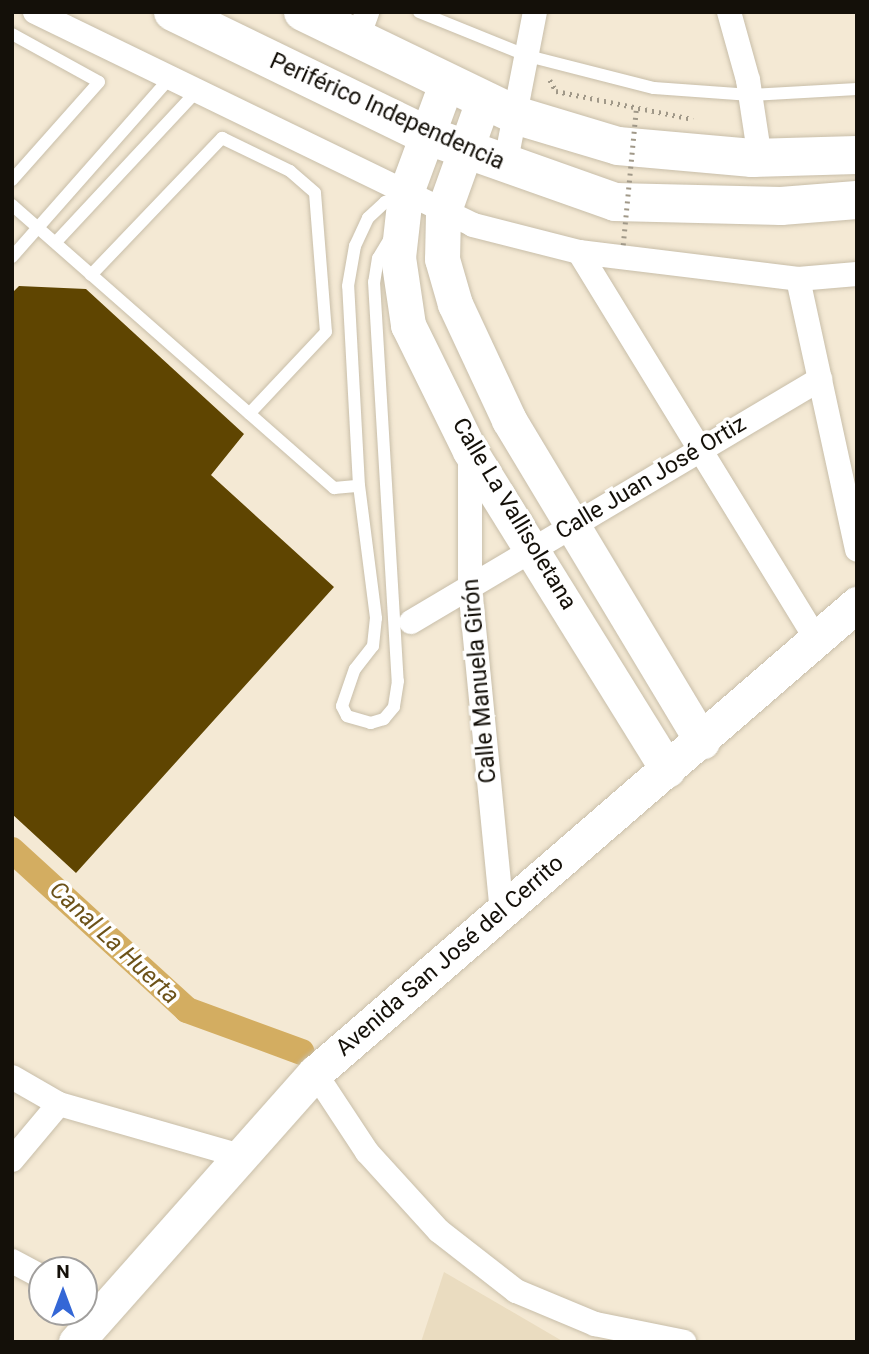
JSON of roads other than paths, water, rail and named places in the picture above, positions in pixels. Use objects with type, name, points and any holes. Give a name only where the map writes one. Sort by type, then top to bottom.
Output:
[{"type":"highway","name":"Periférico Independencia","points":[[173,12],[426,135],[505,166],[615,202],[781,206],[857,200]]},
{"type":"highway","points":[[303,12],[362,26],[446,84],[518,116],[618,146],[760,158],[857,155]]},
{"type":"street","points":[[34,12],[443,213],[579,252],[798,279],[857,274]]},
{"type":"street","points":[[505,166],[533,57],[536,12]]},
{"type":"street","points":[[729,12],[750,88],[760,158]]},
{"type":"street","name":"Calle La Vallisoletana","points":[[446,84],[405,195],[398,257],[408,325],[470,451],[534,549],[668,770]]},
{"type":"street","name":"Calle La Vallisoletana","points":[[483,101],[443,213],[442,258],[455,304],[509,420],[702,741]]},
{"type":"street","points":[[579,252],[817,641]]},
{"type":"street","points":[[798,279],[857,550]]},
{"type":"street","name":"Calle Juan José Ortiz","points":[[411,622],[699,448],[820,379]]},
{"type":"street","name":"Calle Manuela Girón","points":[[470,451],[470,587],[502,911]]},
{"type":"street","name":"Avenida San José del Cerrito","points":[[98,1302],[240,1156],[315,1073],[702,741],[857,604]]},
{"type":"street","points":[[315,1073],[367,1152],[439,1231],[516,1291],[594,1324],[684,1342]]},
{"type":"street","points":[[12,1077],[59,1104],[240,1156]]},
{"type":"street","points":[[12,1160],[59,1104]]},
{"type":"street","points":[[12,1261],[28,1270]]},
{"type":"street","name":"Avenida San José del Cerrito","points":[[76,1342],[84,1326]]},
{"type":"lane","points":[[419,12],[533,57],[654,88],[857,89]]},
{"type":"lane","points":[[12,34],[99,82],[12,180]]},
{"type":"lane","points":[[12,257],[168,80]]},
{"type":"lane","points":[[56,242],[195,93]]},
{"type":"lane","points":[[91,275],[222,138],[290,171],[315,193],[326,332],[249,414]]},
{"type":"lane","points":[[405,195],[385,202],[368,218],[355,246],[348,286],[359,486],[376,618],[373,646],[355,669],[342,706],[347,716],[371,723],[384,719],[394,707],[398,681],[374,282],[378,258],[400,229],[443,213]]},
{"type":"lane","points":[[12,205],[334,488],[359,486]]},
{"type":"waterway","name":"Canal La Huerta","points":[[12,850],[187,1010],[302,1052]]}]
